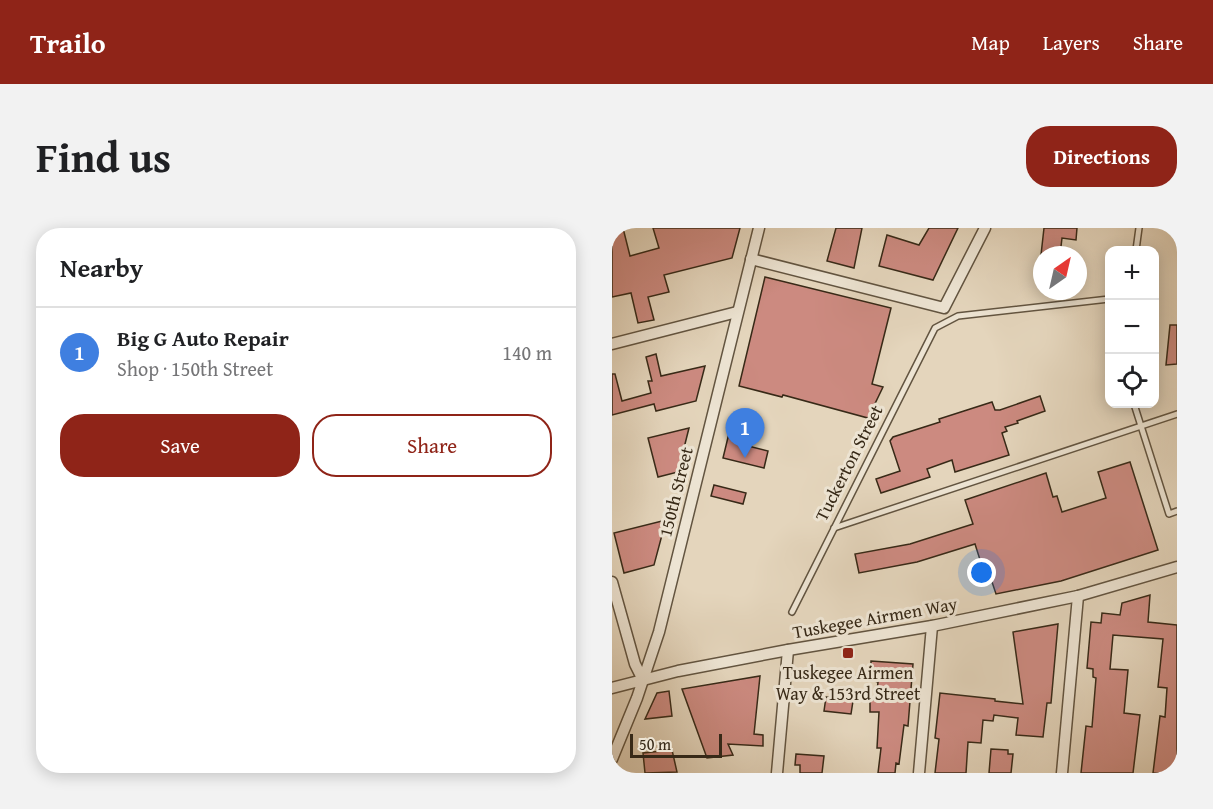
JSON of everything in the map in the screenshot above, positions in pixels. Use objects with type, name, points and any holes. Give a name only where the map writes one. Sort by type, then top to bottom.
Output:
[{"type":"street","name":"150th Street","points":[[612,759],[638,698],[659,632],[759,228]]},
{"type":"street","points":[[752,259],[944,308],[985,228]]},
{"type":"street","points":[[612,344],[737,312]]},
{"type":"street","name":"Tuskegee Airmen Way","points":[[612,688],[678,671],[932,626],[1078,596],[1177,567]]},
{"type":"street","points":[[612,582],[635,664],[642,680]]},
{"type":"street","points":[[1062,773],[1078,596]]},
{"type":"street","points":[[919,773],[932,626]]},
{"type":"street","points":[[777,773],[788,650]]},
{"type":"lane","points":[[1137,246],[1139,228]]},
{"type":"lane","name":"Tuckerton Street","points":[[792,612],[935,328],[958,316],[1105,300]]},
{"type":"lane","points":[[1135,408],[1169,514],[1177,511]]},
{"type":"lane","points":[[834,528],[1177,414]]},
{"type":"building","points":[[612,228],[623,228],[630,256],[659,248],[653,228],[740,228],[732,258],[664,275],[669,292],[648,297],[654,320],[638,323],[631,293],[612,297]]},
{"type":"building","points":[[836,228],[862,228],[854,268],[827,261]]},
{"type":"building","points":[[929,228],[958,228],[933,280],[879,266],[887,235],[919,245]]},
{"type":"building","points":[[1044,228],[1077,228],[1076,240],[1062,238],[1061,246],[1042,246]]},
{"type":"building","points":[[765,277],[891,308],[872,384],[883,387],[868,418],[783,395],[782,397],[739,386]]},
{"type":"building","points":[[1170,325],[1177,325],[1177,364],[1166,365]]},
{"type":"building","points":[[656,354],[661,376],[705,366],[696,401],[656,411],[654,404],[612,415],[612,374],[615,374],[622,401],[651,393],[648,381],[652,381],[646,357]]},
{"type":"building","points":[[1040,396],[1045,411],[1005,427],[1007,431],[1002,433],[1009,455],[955,472],[952,460],[927,469],[930,477],[881,493],[876,479],[900,471],[890,441],[893,437],[992,402],[995,410],[1000,410]]},
{"type":"building","points":[[731,425],[752,430],[748,446],[768,451],[764,468],[723,458]]},
{"type":"building","points":[[689,428],[678,472],[658,477],[648,438]]},
{"type":"building","points":[[1130,462],[1158,550],[1061,581],[996,594],[985,561],[981,563],[975,544],[917,562],[859,573],[855,554],[910,544],[973,524],[965,500],[1046,473],[1053,497],[1057,496],[1062,512],[1106,498],[1098,472]]},
{"type":"building","points":[[714,485],[746,493],[743,504],[711,496]]},
{"type":"building","points":[[666,520],[654,565],[624,573],[614,533]]},
{"type":"building","points":[[1150,595],[1148,622],[1177,625],[1177,773],[1153,773],[1160,716],[1165,717],[1167,688],[1158,687],[1163,639],[1113,635],[1110,669],[1128,670],[1124,713],[1140,715],[1133,773],[1081,773],[1086,726],[1092,727],[1096,678],[1093,677],[1093,669],[1087,668],[1091,622],[1101,623],[1102,613],[1120,615],[1122,603]]},
{"type":"building","points":[[1058,624],[1051,703],[1047,703],[1043,737],[1016,735],[1018,718],[994,715],[993,721],[983,720],[981,743],[968,742],[966,773],[935,773],[939,739],[935,738],[940,693],[1023,704],[1013,632]]},
{"type":"building","points":[[871,661],[913,664],[908,726],[904,725],[899,764],[896,763],[895,773],[878,773],[881,748],[877,748],[879,712],[870,712],[870,700],[876,700],[878,682],[871,680]]},
{"type":"building","points":[[760,676],[754,734],[763,735],[763,746],[728,744],[733,755],[707,758],[682,689]]},
{"type":"building","points":[[669,691],[672,716],[645,719],[657,693]]},
{"type":"building","points":[[826,697],[853,701],[851,714],[824,711]]},
{"type":"building","points":[[991,749],[1008,750],[1008,754],[1013,754],[1011,773],[989,773]]},
{"type":"building","points":[[672,750],[677,772],[645,773],[643,753]]},
{"type":"building","points":[[796,754],[824,756],[822,773],[800,773],[800,765],[795,765]]},
{"type":"place","name":"Big G Auto Repair","points":[[745,458]]},
{"type":"place","name":"Tuskegee Airmen Way & 153rd Street","points":[[848,653]]}]
